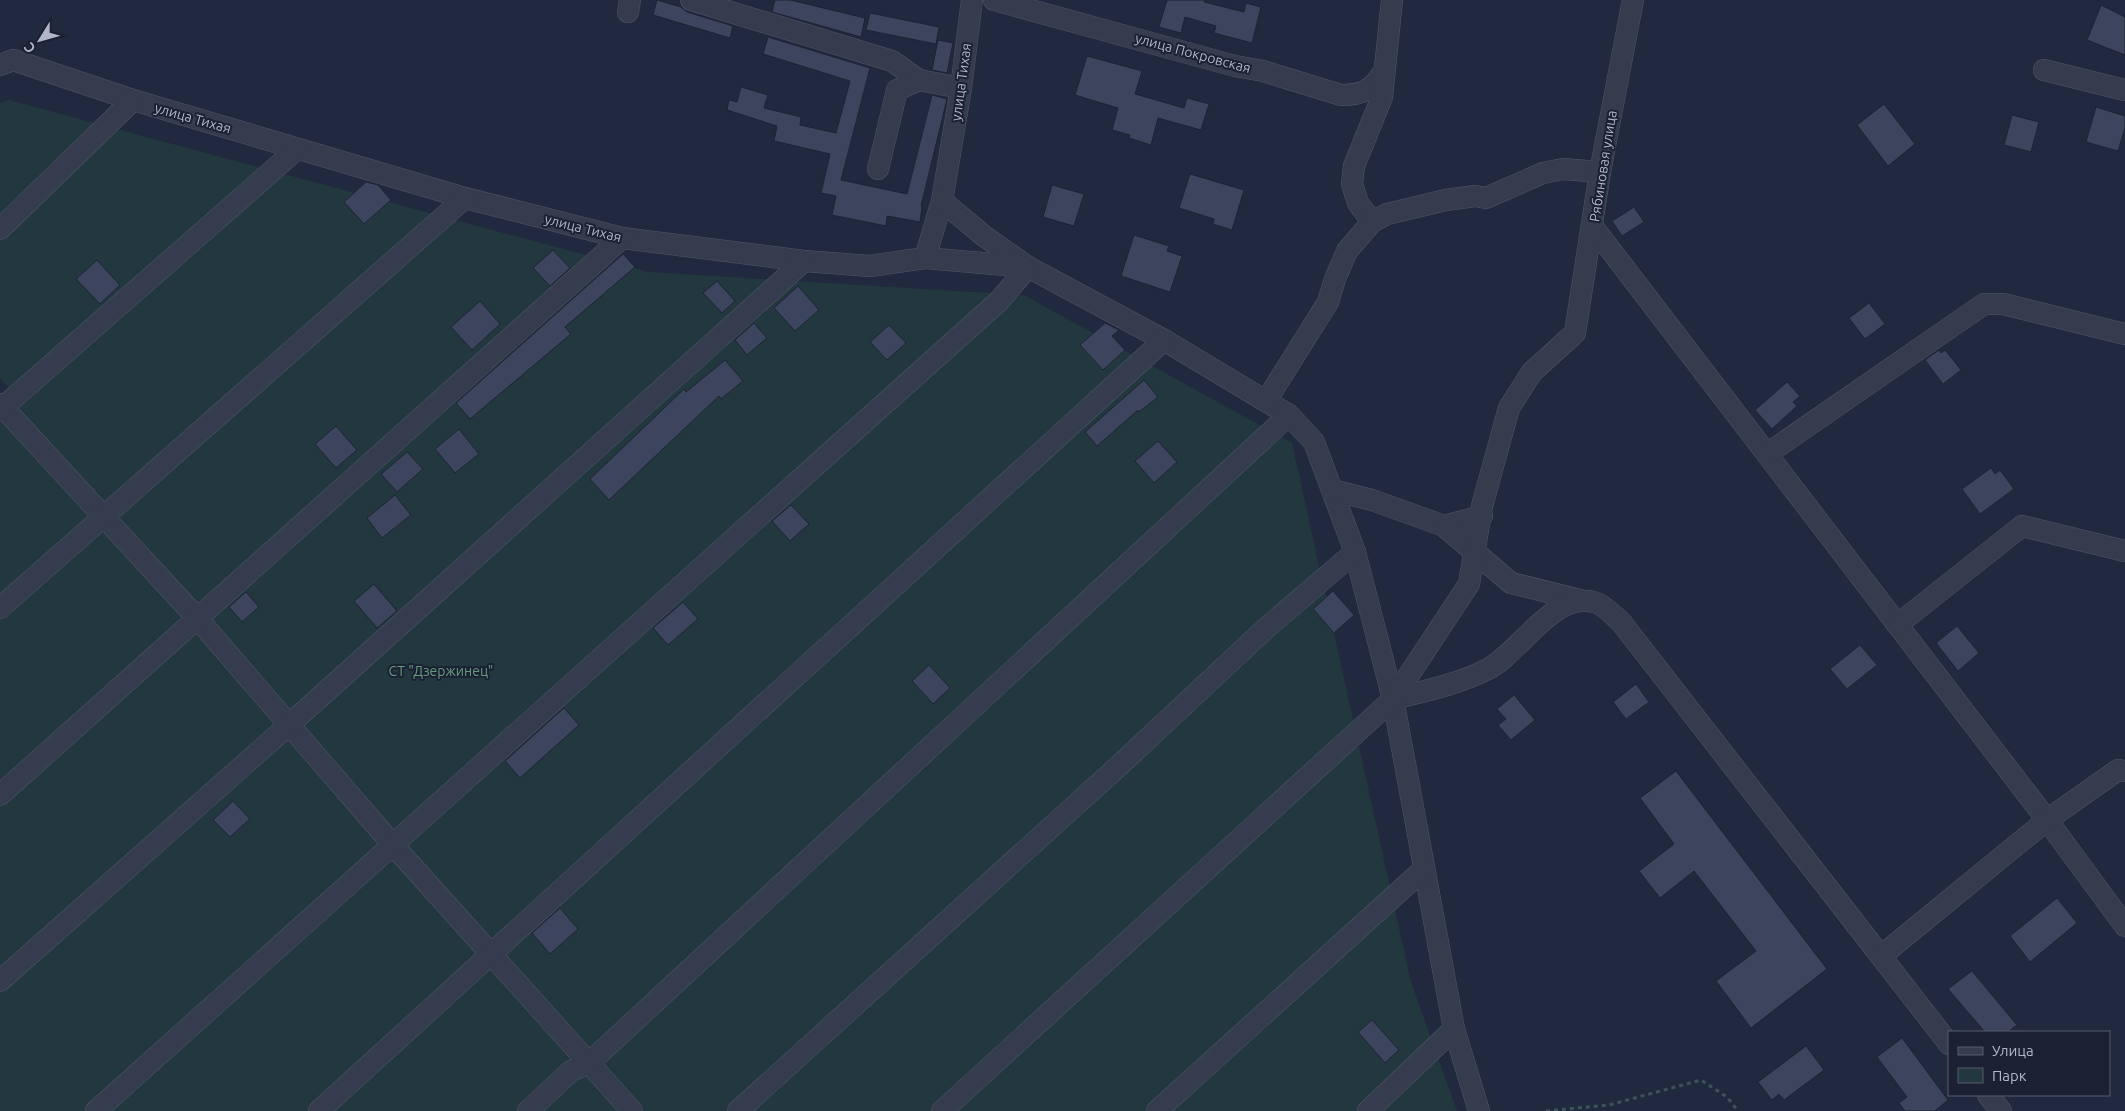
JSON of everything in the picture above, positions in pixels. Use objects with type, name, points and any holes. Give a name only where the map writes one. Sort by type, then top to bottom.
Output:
[{"type":"street","points":[[691,0],[892,62],[919,80],[961,88]]},
{"type":"street","name":"улица Тихая","points":[[0,65],[13,60],[133,100],[465,198],[622,238],[804,261],[870,266],[925,258],[942,202],[961,88],[972,0]]},
{"type":"street","name":"улица Покровская","points":[[994,0],[1235,66],[1263,71],[1341,95],[1352,95],[1372,88],[1384,71]]},
{"type":"street","points":[[1372,222],[1358,203],[1352,184],[1354,166],[1382,97],[1392,0]]},
{"type":"street","name":"Рябиновая улица","points":[[1482,516],[1482,506],[1508,408],[1532,372],[1575,333],[1593,227],[1600,172],[1633,0]]},
{"type":"street","points":[[2044,70],[2125,90]]},
{"type":"street","points":[[878,169],[897,90],[919,80]]},
{"type":"street","points":[[0,229],[133,100]]},
{"type":"street","points":[[297,148],[1,407],[198,618],[393,846],[632,1111]]},
{"type":"street","points":[[1266,401],[1328,302],[1346,252],[1372,222],[1388,214],[1459,197],[1491,197],[1543,173],[1562,169],[1600,172]]},
{"type":"street","points":[[0,608],[102,516],[465,198]]},
{"type":"street","points":[[942,202],[984,236],[1028,267],[1164,340],[1289,414],[1314,442],[1355,552],[1393,699],[1454,1029],[1479,1111]]},
{"type":"street","points":[[1593,227],[2047,820],[2125,926]]},
{"type":"street","points":[[0,795],[622,238]]},
{"type":"street","points":[[925,258],[1028,267]]},
{"type":"street","points":[[0,981],[290,724],[804,261]]},
{"type":"street","points":[[96,1111],[999,301],[1028,267]]},
{"type":"street","points":[[1767,454],[1984,304],[2003,304],[2125,334]]},
{"type":"street","points":[[320,1111],[1164,340]]},
{"type":"street","points":[[528,1111],[571,1071],[589,1063],[1289,414]]},
{"type":"street","points":[[1332,490],[1372,500],[1444,526],[1511,583],[1598,604],[1621,622],[1948,1043]]},
{"type":"street","points":[[942,1111],[1393,699],[1470,584],[1482,516],[1444,526]]},
{"type":"street","points":[[1897,625],[2022,526],[2125,551]]},
{"type":"street","points":[[738,1111],[1116,769],[1264,630],[1355,552]]},
{"type":"street","points":[[1393,699],[1440,687],[1489,669],[1556,610],[1580,600]]},
{"type":"street","points":[[1881,956],[2047,820],[2118,770],[2125,772]]},
{"type":"street","points":[[1157,1111],[1424,869]]},
{"type":"street","points":[[1368,1111],[1454,1029]]},
{"type":"street","points":[[1989,1096],[2001,1111]]},
{"type":"path","points":[[1546,1111],[1609,1105],[1701,1080],[1727,1097],[1738,1111]]},
{"type":"green space","name":"СТ \"Дзержинец\"","points":[[9,100],[649,272],[1024,295],[1292,443],[1411,982],[1457,1111],[0,1111],[0,421],[21,403],[0,378],[0,103]]},
{"type":"building","points":[[657,0],[681,7],[687,12],[733,26],[730,38],[653,15]]},
{"type":"building","points":[[775,0],[790,0],[865,18],[861,37],[772,12]]},
{"type":"building","points":[[1167,0],[1205,0],[1204,2],[1244,12],[1246,3],[1261,7],[1252,43],[1214,33],[1216,26],[1185,17],[1181,33],[1159,27]]},
{"type":"building","points":[[2101,5],[2125,17],[2125,55],[2087,40]]},
{"type":"building","points":[[870,13],[939,27],[936,44],[866,30]]},
{"type":"building","points":[[768,37],[870,68],[841,180],[907,194],[932,95],[947,99],[921,206],[920,222],[887,216],[886,226],[832,215],[836,196],[821,193],[830,154],[774,141],[777,126],[727,110],[729,100],[737,102],[741,87],[768,95],[764,108],[801,117],[800,125],[836,133],[850,81],[763,54]]},
{"type":"building","points":[[938,40],[953,43],[947,73],[932,70]]},
{"type":"building","points":[[1087,56],[1142,71],[1135,94],[1184,108],[1187,98],[1209,104],[1201,130],[1158,118],[1151,145],[1129,138],[1130,135],[1112,130],[1118,108],[1075,95]]},
{"type":"building","points":[[1884,104],[1915,144],[1888,166],[1857,125]]},
{"type":"building","points":[[2096,107],[2125,116],[2125,128],[2118,151],[2086,142]]},
{"type":"building","points":[[2012,115],[2039,122],[2031,152],[2004,145]]},
{"type":"building","points":[[1190,174],[1244,190],[1232,230],[1213,224],[1214,219],[1179,208]]},
{"type":"building","points":[[366,182],[378,185],[391,200],[364,224],[344,202]]},
{"type":"building","points":[[1052,185],[1084,194],[1074,226],[1043,217]]},
{"type":"building","points":[[1634,207],[1644,222],[1622,236],[1612,221]]},
{"type":"building","points":[[1134,235],[1169,246],[1167,251],[1182,256],[1170,292],[1121,276]]},
{"type":"building","points":[[553,250],[570,268],[550,286],[533,268]]},
{"type":"building","points":[[623,254],[635,267],[565,327],[571,334],[470,419],[456,403]]},
{"type":"building","points":[[97,260],[120,285],[100,304],[76,279]]},
{"type":"building","points":[[717,281],[735,301],[722,313],[703,293]]},
{"type":"building","points":[[798,286],[819,310],[795,331],[774,308]]},
{"type":"building","points":[[480,301],[500,324],[472,350],[451,327]]},
{"type":"building","points":[[1869,303],[1885,324],[1865,339],[1849,318]]},
{"type":"building","points":[[754,323],[767,338],[747,355],[735,340]]},
{"type":"building","points":[[1105,323],[1119,330],[1112,336],[1125,350],[1103,370],[1080,345]]},
{"type":"building","points":[[889,325],[906,343],[887,360],[870,342]]},
{"type":"building","points":[[1939,350],[1941,353],[1945,350],[1961,370],[1943,384],[1925,360]]},
{"type":"building","points":[[725,360],[743,381],[721,399],[719,396],[609,500],[590,479],[684,389],[686,392]]},
{"type":"building","points":[[1144,380],[1158,397],[1139,412],[1138,410],[1097,446],[1085,432]]},
{"type":"building","points":[[1787,382],[1800,396],[1793,402],[1797,406],[1772,429],[1755,410]]},
{"type":"building","points":[[336,426],[357,450],[336,468],[315,444]]},
{"type":"building","points":[[459,429],[479,454],[455,473],[435,449]]},
{"type":"building","points":[[1158,441],[1177,462],[1154,483],[1135,461]]},
{"type":"building","points":[[407,452],[423,469],[397,492],[381,474]]},
{"type":"building","points":[[1991,468],[1995,474],[2000,470],[2014,489],[1980,514],[1962,489]]},
{"type":"building","points":[[395,495],[411,515],[382,538],[367,518]]},
{"type":"building","points":[[791,505],[809,524],[790,541],[772,521]]},
{"type":"building","points":[[374,584],[397,611],[377,628],[354,601]]},
{"type":"building","points":[[1333,591],[1354,615],[1334,633],[1313,609]]},
{"type":"building","points":[[246,592],[259,607],[242,622],[229,607]]},
{"type":"building","points":[[683,602],[698,619],[668,645],[653,628]]},
{"type":"building","points":[[1957,626],[1979,653],[1958,671],[1936,643]]},
{"type":"building","points":[[1860,645],[1877,665],[1847,689],[1830,669]]},
{"type":"building","points":[[929,665],[950,688],[933,704],[912,681]]},
{"type":"building","points":[[1636,684],[1649,702],[1626,719],[1613,702]]},
{"type":"building","points":[[1514,695],[1535,720],[1511,740],[1498,725],[1506,719],[1497,709]]},
{"type":"building","points":[[564,708],[579,725],[520,778],[505,761]]},
{"type":"building","points":[[1676,771],[1827,969],[1751,1028],[1716,981],[1756,951],[1694,871],[1660,898],[1639,871],[1674,844],[1640,798]]},
{"type":"building","points":[[233,801],[250,819],[230,837],[213,820]]},
{"type":"building","points":[[2057,898],[2077,923],[2030,962],[2010,936]]},
{"type":"building","points":[[560,908],[578,929],[550,954],[532,933]]},
{"type":"building","points":[[1972,971],[2017,1025],[2009,1031],[1984,1031],[1948,989]]},
{"type":"building","points":[[1372,1020],[1399,1050],[1385,1063],[1358,1032]]},
{"type":"building","points":[[1902,1038],[1948,1100],[1935,1111],[1905,1111],[1899,1103],[1907,1097],[1877,1057]]},
{"type":"building","points":[[1806,1046],[1824,1070],[1784,1100],[1779,1094],[1772,1100],[1758,1082]]}]
